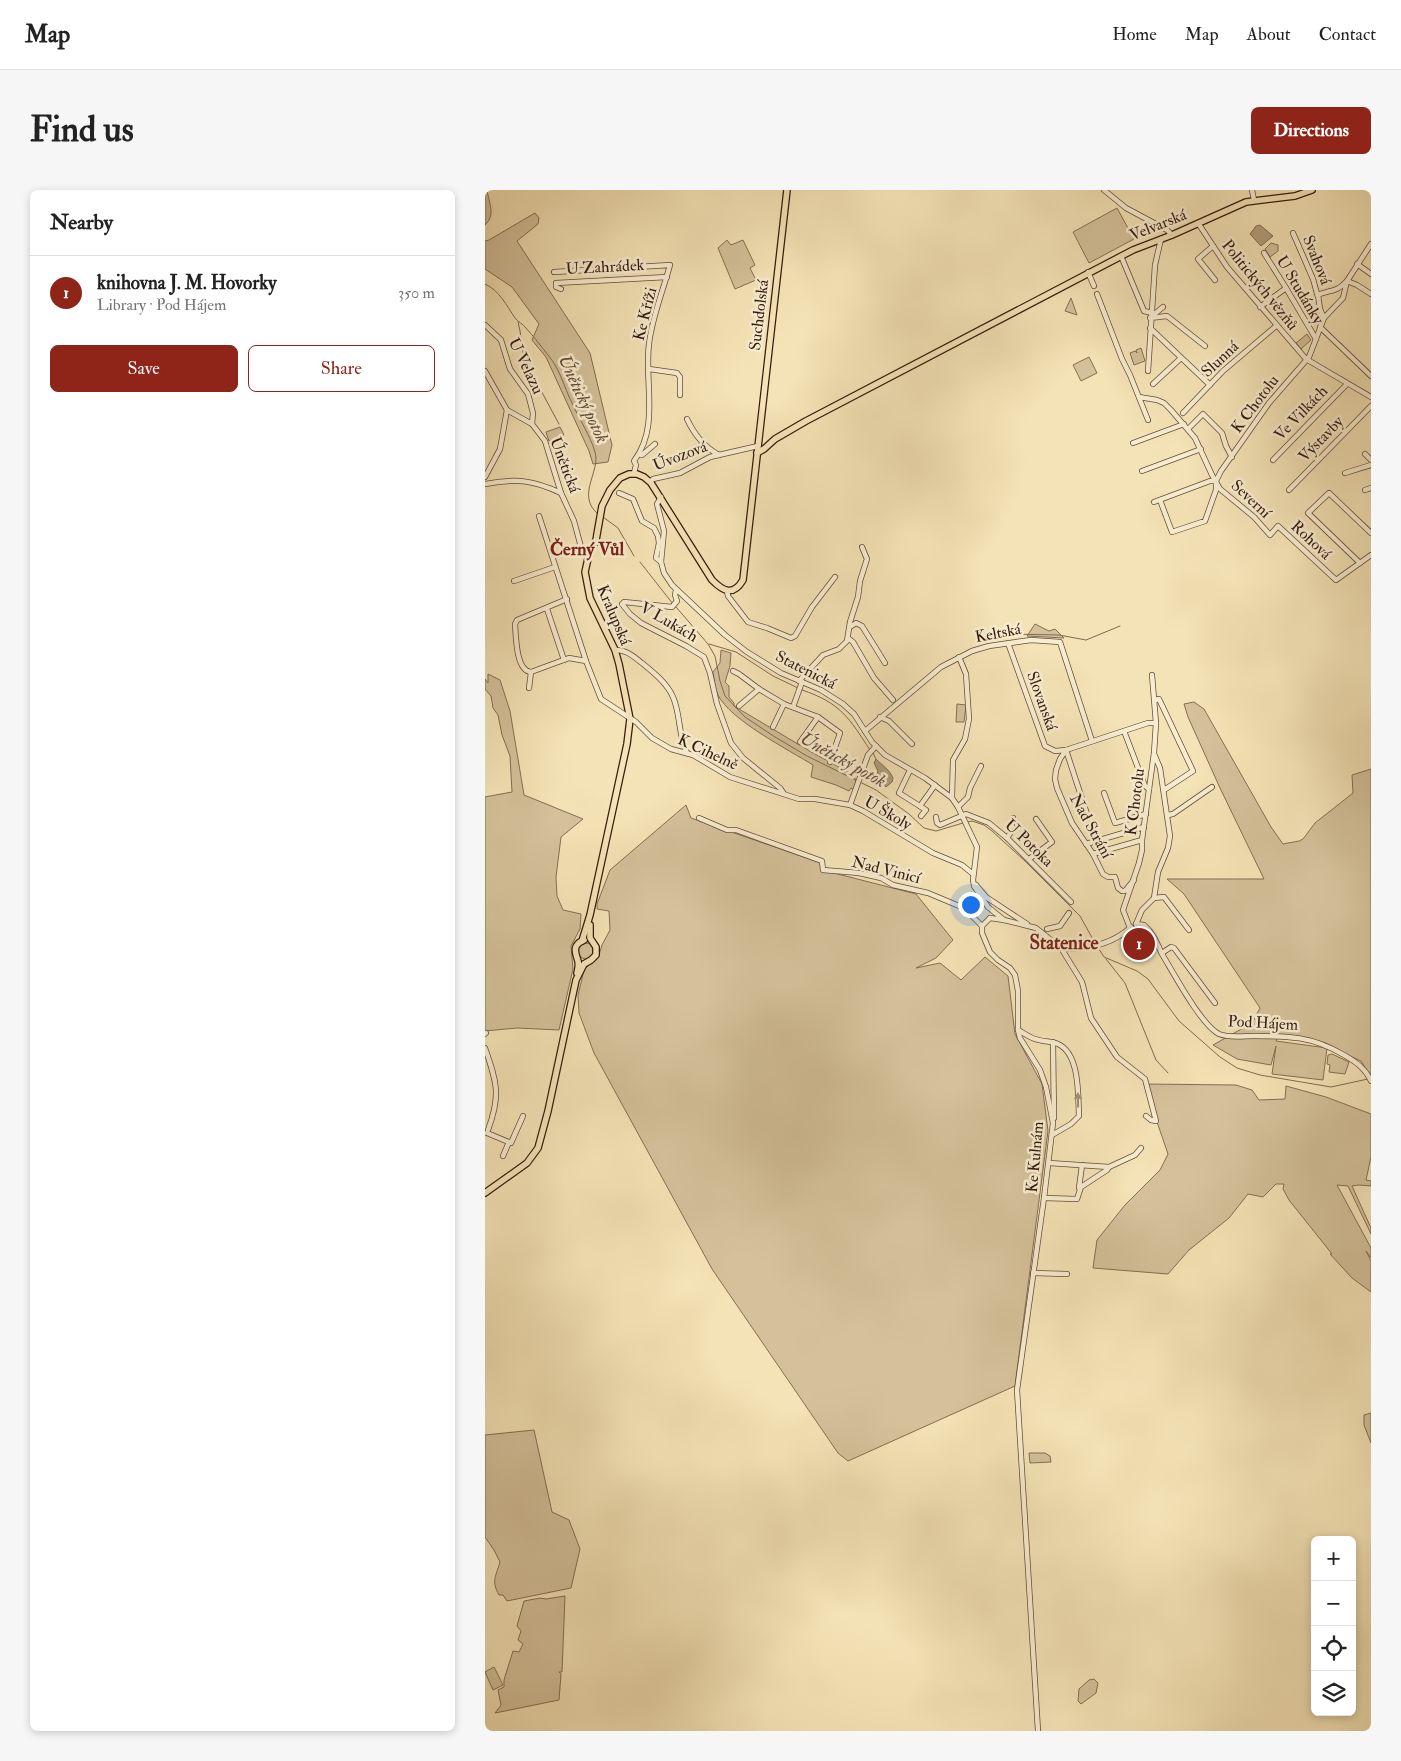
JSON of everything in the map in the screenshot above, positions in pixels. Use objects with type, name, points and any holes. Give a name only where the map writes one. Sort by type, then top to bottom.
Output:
[{"type":"main road","name":"Suchdolská","points":[[758,447],[787,190]]},
{"type":"main road","name":"Velvarská","points":[[758,447],[1101,265],[1254,200],[1295,196],[1313,190]]},
{"type":"main road","points":[[634,473],[641,475],[650,482],[661,497],[712,580],[720,589],[734,590],[740,586],[743,580],[758,447]]},
{"type":"main road","name":"Kralupská","points":[[582,941],[590,916],[627,744],[630,719],[615,650],[590,598],[585,572],[589,554],[596,540],[602,506],[614,484],[624,476],[634,473]]},
{"type":"main road","points":[[576,980],[584,964],[596,955],[596,948],[589,934],[590,916]]},
{"type":"main road","points":[[485,1193],[527,1163],[535,1155],[548,1111],[576,980],[579,964],[575,948],[582,941],[588,940],[593,943]]},
{"type":"main road","points":[[577,958],[587,962]]},
{"type":"street","points":[[1104,190],[1121,205],[1167,230],[1171,235]]},
{"type":"street","points":[[1251,190],[1254,200]]},
{"type":"street","name":"Politických vězňů","points":[[1198,223],[1227,267],[1306,360],[1371,397]]},
{"type":"street","name":"Svahová","points":[[1293,233],[1313,279],[1324,318]]},
{"type":"street","points":[[1147,371],[1155,265],[1161,239]]},
{"type":"street","name":"K Chotolu","points":[[1216,481],[1210,481],[1157,501],[1172,532],[1205,521],[1216,490],[1216,481],[1269,403],[1311,353],[1324,318],[1343,298],[1347,281],[1371,244]]},
{"type":"street","points":[[1213,246],[1198,259],[1215,280]]},
{"type":"street","name":"U Studánky","points":[[1264,253],[1316,339]]},
{"type":"street","points":[[1121,256],[1144,311],[1152,313]]},
{"type":"street","points":[[1357,264],[1371,274]]},
{"type":"street","name":"Ke Kříži","points":[[554,272],[670,265],[650,337],[649,422],[639,454],[634,460],[636,465],[634,473]]},
{"type":"street","points":[[1089,272],[1094,286]]},
{"type":"street","name":"U Zahrádek","points":[[561,289],[558,289],[556,283],[667,277]]},
{"type":"street","points":[[1347,281],[1371,294]]},
{"type":"street","name":"Svahová","points":[[1318,297],[1320,294],[1331,292],[1347,281]]},
{"type":"street","points":[[1260,307],[1286,288]]},
{"type":"street","points":[[1097,294],[1122,360],[1131,374],[1148,420]]},
{"type":"street","points":[[1150,318],[1163,307]]},
{"type":"street","points":[[1150,318],[1167,316],[1205,346]]},
{"type":"street","name":"U Velazu","points":[[485,325],[501,340],[510,369],[528,394],[533,413],[532,424]]},
{"type":"street","name":"Slunná","points":[[1183,413],[1223,371],[1276,326]]},
{"type":"street","points":[[1320,327],[1369,374]]},
{"type":"street","points":[[1150,328],[1210,385]]},
{"type":"street","points":[[1153,384],[1181,358]]},
{"type":"street","points":[[649,369],[677,373],[680,377],[680,395]]},
{"type":"street","points":[[485,371],[507,410],[500,449],[485,477]]},
{"type":"street","name":"Ve Vilkách","points":[[1273,460],[1347,384]]},
{"type":"street","name":"Severní","points":[[1139,397],[1148,397],[1163,403],[1184,424],[1195,438],[1212,475],[1226,495],[1254,517],[1270,535]]},
{"type":"street","name":"Výstavby","points":[[1289,490],[1371,406]]},
{"type":"street","name":"Únětická","points":[[507,410],[532,424],[545,441],[561,493],[574,521],[581,547],[589,554]]},
{"type":"street","points":[[1188,429],[1203,414],[1222,433],[1232,457]]},
{"type":"street","name":"Úvozová","points":[[687,420],[697,437],[719,455]]},
{"type":"street","points":[[1133,444],[1184,424]]},
{"type":"street","points":[[639,454],[642,455],[655,444]]},
{"type":"street","name":"Úvozová","points":[[650,482],[653,479],[680,472],[719,455],[758,447]]},
{"type":"street","points":[[1143,471],[1201,449]]},
{"type":"street","points":[[1365,454],[1371,460]]},
{"type":"street","points":[[1345,473],[1371,464]]},
{"type":"street","points":[[485,484],[514,480],[529,481],[545,485],[561,493]]},
{"type":"street","points":[[1365,490],[1371,488]]},
{"type":"street","points":[[619,493],[633,499],[642,522],[656,530],[659,543],[656,558],[661,562]]},
{"type":"street","points":[[1371,533],[1329,493],[1308,513],[1360,563],[1371,555]]},
{"type":"street","points":[[661,497],[657,504],[664,531],[661,562]]},
{"type":"street","name":"K Cihelně","points":[[539,516],[586,660],[601,699],[630,719],[652,738],[671,749],[693,755],[730,777],[784,794]]},
{"type":"street","name":"Rohová","points":[[1270,535],[1278,526],[1336,580],[1360,563]]},
{"type":"street","points":[[793,707],[800,686],[823,655],[839,649],[848,638],[860,581],[867,559],[862,546]]},
{"type":"street","name":"Statenická","points":[[661,562],[664,573],[676,590],[725,635],[747,652],[800,686],[821,690],[843,704],[854,714],[865,731],[872,750],[885,755],[935,785],[952,798],[958,806],[977,847],[973,877]]},
{"type":"street","points":[[514,581],[555,567]]},
{"type":"street","points":[[727,591],[728,596],[748,622],[791,638],[795,636],[812,607],[835,577]]},
{"type":"street","name":"V Lukách","points":[[676,590],[677,602],[672,607],[634,602],[623,602],[622,604],[641,623],[704,657],[717,704],[731,743],[743,758],[780,788],[784,794]]},
{"type":"street","points":[[567,599],[517,620],[515,624],[517,649],[523,669],[531,672],[569,658],[586,660]]},
{"type":"street","points":[[547,608],[564,660]]},
{"type":"street","points":[[849,628],[856,623],[861,626],[885,663]]},
{"type":"street","points":[[848,638],[853,642],[874,678],[893,700]]},
{"type":"street","name":"Keltská","points":[[865,731],[941,667],[972,651],[989,646],[1031,640],[1060,642],[1092,741]]},
{"type":"street","name":"Slovanská","points":[[1008,643],[1045,746],[1055,751],[1066,750]]},
{"type":"street","points":[[615,650],[624,650],[651,670],[673,696],[679,729],[687,754]]},
{"type":"street","points":[[952,798],[953,760],[965,740],[969,719],[966,674],[959,658]]},
{"type":"street","points":[[733,671],[784,704],[818,718],[840,733],[830,762]]},
{"type":"street","points":[[529,688],[531,672]]},
{"type":"street","name":"K Chotolu","points":[[1130,928],[1123,910],[1142,850],[1154,753],[1157,699],[1152,674]]},
{"type":"street","points":[[739,706],[759,689]]},
{"type":"street","points":[[1157,699],[1193,771],[1164,790]]},
{"type":"street","points":[[773,727],[784,704]]},
{"type":"street","points":[[880,717],[889,721],[912,744]]},
{"type":"street","points":[[800,742],[818,718]]},
{"type":"street","points":[[1087,814],[1066,750],[1148,723],[1156,723]]},
{"type":"street","points":[[1123,731],[1145,786],[1149,789]]},
{"type":"street","points":[[850,806],[872,750]]},
{"type":"street","name":"Nad Strání","points":[[1066,750],[1058,764],[1055,779],[1072,823],[1093,854],[1103,874],[1115,877],[1118,888],[1122,892],[1134,880]]},
{"type":"street","points":[[1154,753],[1160,768],[1171,836],[1158,872],[1155,898]]},
{"type":"street","points":[[958,806],[968,797],[981,766]]},
{"type":"street","points":[[910,770],[899,793],[926,810],[921,816]]},
{"type":"street","points":[[920,806],[935,785]]},
{"type":"street","points":[[1168,815],[1173,814],[1212,787]]},
{"type":"street","points":[[1105,793],[1115,823],[1146,814]]},
{"type":"street","name":"U Školy","points":[[784,794],[850,806],[863,811],[933,853],[962,865],[987,896],[1025,922],[1027,926]]},
{"type":"street","name":"U Potoka","points":[[963,817],[966,814],[989,823],[1029,859],[1071,902]]},
{"type":"street","points":[[936,817],[937,823],[940,825],[963,817]]},
{"type":"street","name":"Nad Vinicí","points":[[699,818],[727,830],[736,830],[822,861],[823,870],[859,873],[881,878],[893,885],[929,893],[964,908],[982,926]]},
{"type":"street","points":[[1007,838],[1011,832],[1013,818]]},
{"type":"street","points":[[1029,859],[1052,842],[1036,819]]},
{"type":"street","points":[[1086,844],[1144,826]]},
{"type":"street","points":[[1093,854],[1142,840]]},
{"type":"street","points":[[973,877],[974,886],[988,907],[1004,920]]},
{"type":"street","points":[[1061,948],[1080,949],[1093,947],[1122,935],[1136,924],[1142,910],[1155,898],[1164,897],[1189,930]]},
{"type":"street","points":[[988,907],[990,918]]},
{"type":"street","points":[[990,918],[1047,929],[1060,926],[1069,913]]},
{"type":"street","points":[[982,926],[990,918]]},
{"type":"street","name":"Pod Hájem","points":[[1136,924],[1144,925],[1151,932],[1201,1016],[1217,1032],[1227,1036],[1269,1036],[1312,1040],[1331,1047],[1347,1056],[1364,1068],[1370,1078]]},
{"type":"street","name":"Ke Kulnám","points":[[982,926],[982,933],[990,952],[1015,974],[1018,991],[1017,1030],[1040,1070],[1046,1087],[1053,1122],[1045,1198],[1017,1390],[1039,1731]]},
{"type":"street","points":[[1036,928],[1061,948],[1082,982],[1091,1018],[1117,1057],[1145,1079],[1156,1122],[1146,1116]]},
{"type":"street","points":[[1047,929],[1051,940]]},
{"type":"street","points":[[1162,953],[1171,947],[1173,948],[1215,1003]]},
{"type":"street","points":[[1017,1030],[1036,1040],[1056,1043],[1068,1051],[1073,1065],[1078,1089],[1079,1116],[1071,1124],[1053,1135]]},
{"type":"street","points":[[1053,1042],[1055,1113],[1053,1122]]},
{"type":"street","points":[[485,1048],[497,1091],[495,1108],[486,1132],[509,1142]]},
{"type":"street","points":[[503,1156],[509,1142],[512,1142],[523,1116]]},
{"type":"street","points":[[1079,1190],[1109,1167],[1135,1155],[1141,1148]]},
{"type":"street","points":[[1049,1163],[1109,1167]]},
{"type":"street","points":[[1045,1198],[1077,1199],[1082,1165]]},
{"type":"street","points":[[1033,1273],[1067,1274]]},
{"type":"shaded area","points":[[485,190],[487,190],[491,213],[485,225]]},
{"type":"shaded area","points":[[1117,208],[1134,239],[1089,263],[1073,232]]},
{"type":"shaded area","points":[[535,213],[539,218],[538,224],[517,241],[590,353],[612,445],[608,462],[593,464],[589,451],[546,357],[532,340],[539,324],[512,287],[485,269],[485,241]]},
{"type":"shaded area","points":[[1260,225],[1273,236],[1261,246],[1250,234],[1256,226]]},
{"type":"shaded area","points":[[727,240],[731,245],[743,240],[755,265],[750,268],[756,280],[735,289],[718,248]]},
{"type":"shaded area","points":[[1271,243],[1278,245],[1278,251],[1270,257],[1265,249]]},
{"type":"shaded area","points":[[1071,298],[1077,315],[1065,311]]},
{"type":"shaded area","points":[[1307,334],[1311,340],[1301,349],[1296,343]]},
{"type":"shaded area","points":[[1141,348],[1145,361],[1134,365],[1130,353],[1135,351],[1137,353],[1136,350]]},
{"type":"shaded area","points":[[1089,357],[1097,373],[1081,381],[1073,365]]},
{"type":"shaded area","points":[[560,427],[564,435],[549,441],[546,432]]},
{"type":"shaded area","points":[[1035,624],[1049,631],[1055,629],[1064,638],[1027,636]]},
{"type":"shaded area","points":[[721,650],[731,653],[730,666],[725,682],[729,686],[729,697],[734,706],[854,775],[856,782],[854,790],[851,788],[849,791],[811,777],[813,765],[761,734],[725,705],[717,693],[713,672],[720,663]]},
{"type":"shaded area","points":[[488,674],[500,680],[510,711],[524,795],[583,819],[561,837],[556,877],[557,896],[563,910],[581,914],[580,929],[571,946],[573,969],[559,1030],[517,1028],[485,1031],[485,797],[512,792],[510,756],[502,735],[498,715],[493,708],[491,696],[485,689],[485,679],[488,683]]},
{"type":"shaded area","points":[[1194,702],[1204,709],[1271,827],[1283,844],[1303,839],[1315,823],[1353,793],[1352,775],[1371,769],[1371,1077],[1361,1061],[1317,1041],[1279,1035],[1276,1041],[1327,1048],[1323,1080],[1272,1074],[1276,1046],[1271,1065],[1237,1059],[1213,1045],[1252,1023],[1260,1008],[1184,894],[1167,879],[1264,879],[1188,717],[1184,704]]},
{"type":"shaded area","points":[[957,704],[966,705],[964,722],[956,722]]},
{"type":"shaded area","points":[[876,759],[892,775],[892,782],[886,787],[876,777],[878,771],[874,763]]},
{"type":"shaded area","points":[[686,805],[691,818],[821,863],[826,871],[916,894],[953,940],[936,958],[916,968],[940,963],[961,980],[985,957],[1008,976],[1015,1034],[1042,1084],[1048,1131],[1015,1386],[848,1461],[838,1453],[712,1269],[594,1053],[579,1013],[578,995],[584,970],[599,955],[610,930],[609,911],[597,909],[597,904],[610,870]]},
{"type":"shaded area","points":[[586,943],[592,945],[594,951],[592,957],[586,959],[580,957],[578,951],[580,945]]},
{"type":"shaded area","points":[[1332,1054],[1349,1062],[1345,1074],[1329,1072],[1330,1065],[1327,1064],[1328,1055]]},
{"type":"shaded area","points":[[1144,1084],[1236,1085],[1252,1090],[1259,1100],[1285,1099],[1286,1086],[1326,1097],[1371,1114],[1371,1157],[1366,1180],[1371,1181],[1371,1186],[1352,1186],[1371,1228],[1371,1234],[1348,1186],[1337,1185],[1371,1248],[1371,1258],[1366,1251],[1371,1261],[1371,1292],[1352,1278],[1330,1254],[1332,1254],[1289,1200],[1283,1189],[1284,1184],[1276,1184],[1263,1197],[1248,1194],[1229,1218],[1189,1250],[1168,1274],[1093,1268],[1097,1240],[1125,1205],[1160,1170],[1168,1154]]},
{"type":"shaded area","points":[[1371,1413],[1371,1443],[1364,1425],[1364,1415]]},
{"type":"shaded area","points":[[534,1430],[552,1512],[569,1520],[580,1549],[571,1588],[507,1601],[503,1595],[499,1595],[495,1586],[495,1578],[500,1562],[485,1537],[485,1435]]},
{"type":"shaded area","points":[[1029,1453],[1045,1453],[1050,1456],[1051,1462],[1030,1463]]},
{"type":"shaded area","points":[[565,1596],[562,1672],[559,1672],[561,1674],[559,1700],[495,1713],[501,1705],[498,1690],[504,1687],[504,1680],[513,1651],[519,1652],[523,1644],[518,1640],[521,1631],[517,1626],[524,1601]]},
{"type":"shaded area","points":[[494,1667],[503,1685],[493,1690],[485,1672]]},
{"type":"shaded area","points":[[1094,1679],[1098,1683],[1096,1693],[1081,1704],[1078,1701],[1079,1689],[1089,1680]]},
{"type":"waterway","name":"Únětický potok","points":[[485,284],[499,294],[515,318],[548,355],[559,372],[595,452],[595,467],[590,483],[589,499],[591,506],[597,513]]},
{"type":"waterway","points":[[518,322],[524,359],[559,424]]},
{"type":"waterway","name":"Únětický potok","points":[[603,517],[618,528],[634,556]]},
{"type":"waterway","name":"Únětický potok","points":[[640,562],[673,604]]},
{"type":"waterway","name":"Únětický potok","points":[[676,607],[708,644],[715,656],[725,696],[745,717],[807,756],[876,790],[909,814],[924,828],[936,831],[963,823]]},
{"type":"waterway","points":[[1008,634],[1059,635],[1086,640],[1120,626]]},
{"type":"waterway","points":[[709,644],[736,652],[773,676],[798,688]]},
{"type":"waterway","points":[[802,690],[826,700],[843,713],[850,720],[870,750]]},
{"type":"waterway","points":[[873,753],[876,759]]},
{"type":"waterway","name":"Únětický potok","points":[[967,822],[972,821],[984,825],[1025,861],[1080,916],[1095,943]]},
{"type":"waterway","name":"Únětický potok","points":[[1097,946],[1104,957],[1137,971],[1148,979],[1179,1021],[1220,1057],[1237,1068],[1260,1075],[1331,1087],[1368,1079]]},
{"type":"waterway","points":[[1106,959],[1125,983],[1156,1060],[1168,1073]]},
{"type":"place","name":"knihovna J. M. Hovorky","points":[[1139,944]]},
{"type":"district","name":"Černý Vůl","points":[[587,549]]},
{"type":"district","name":"Statenice","points":[[1064,943]]}]
